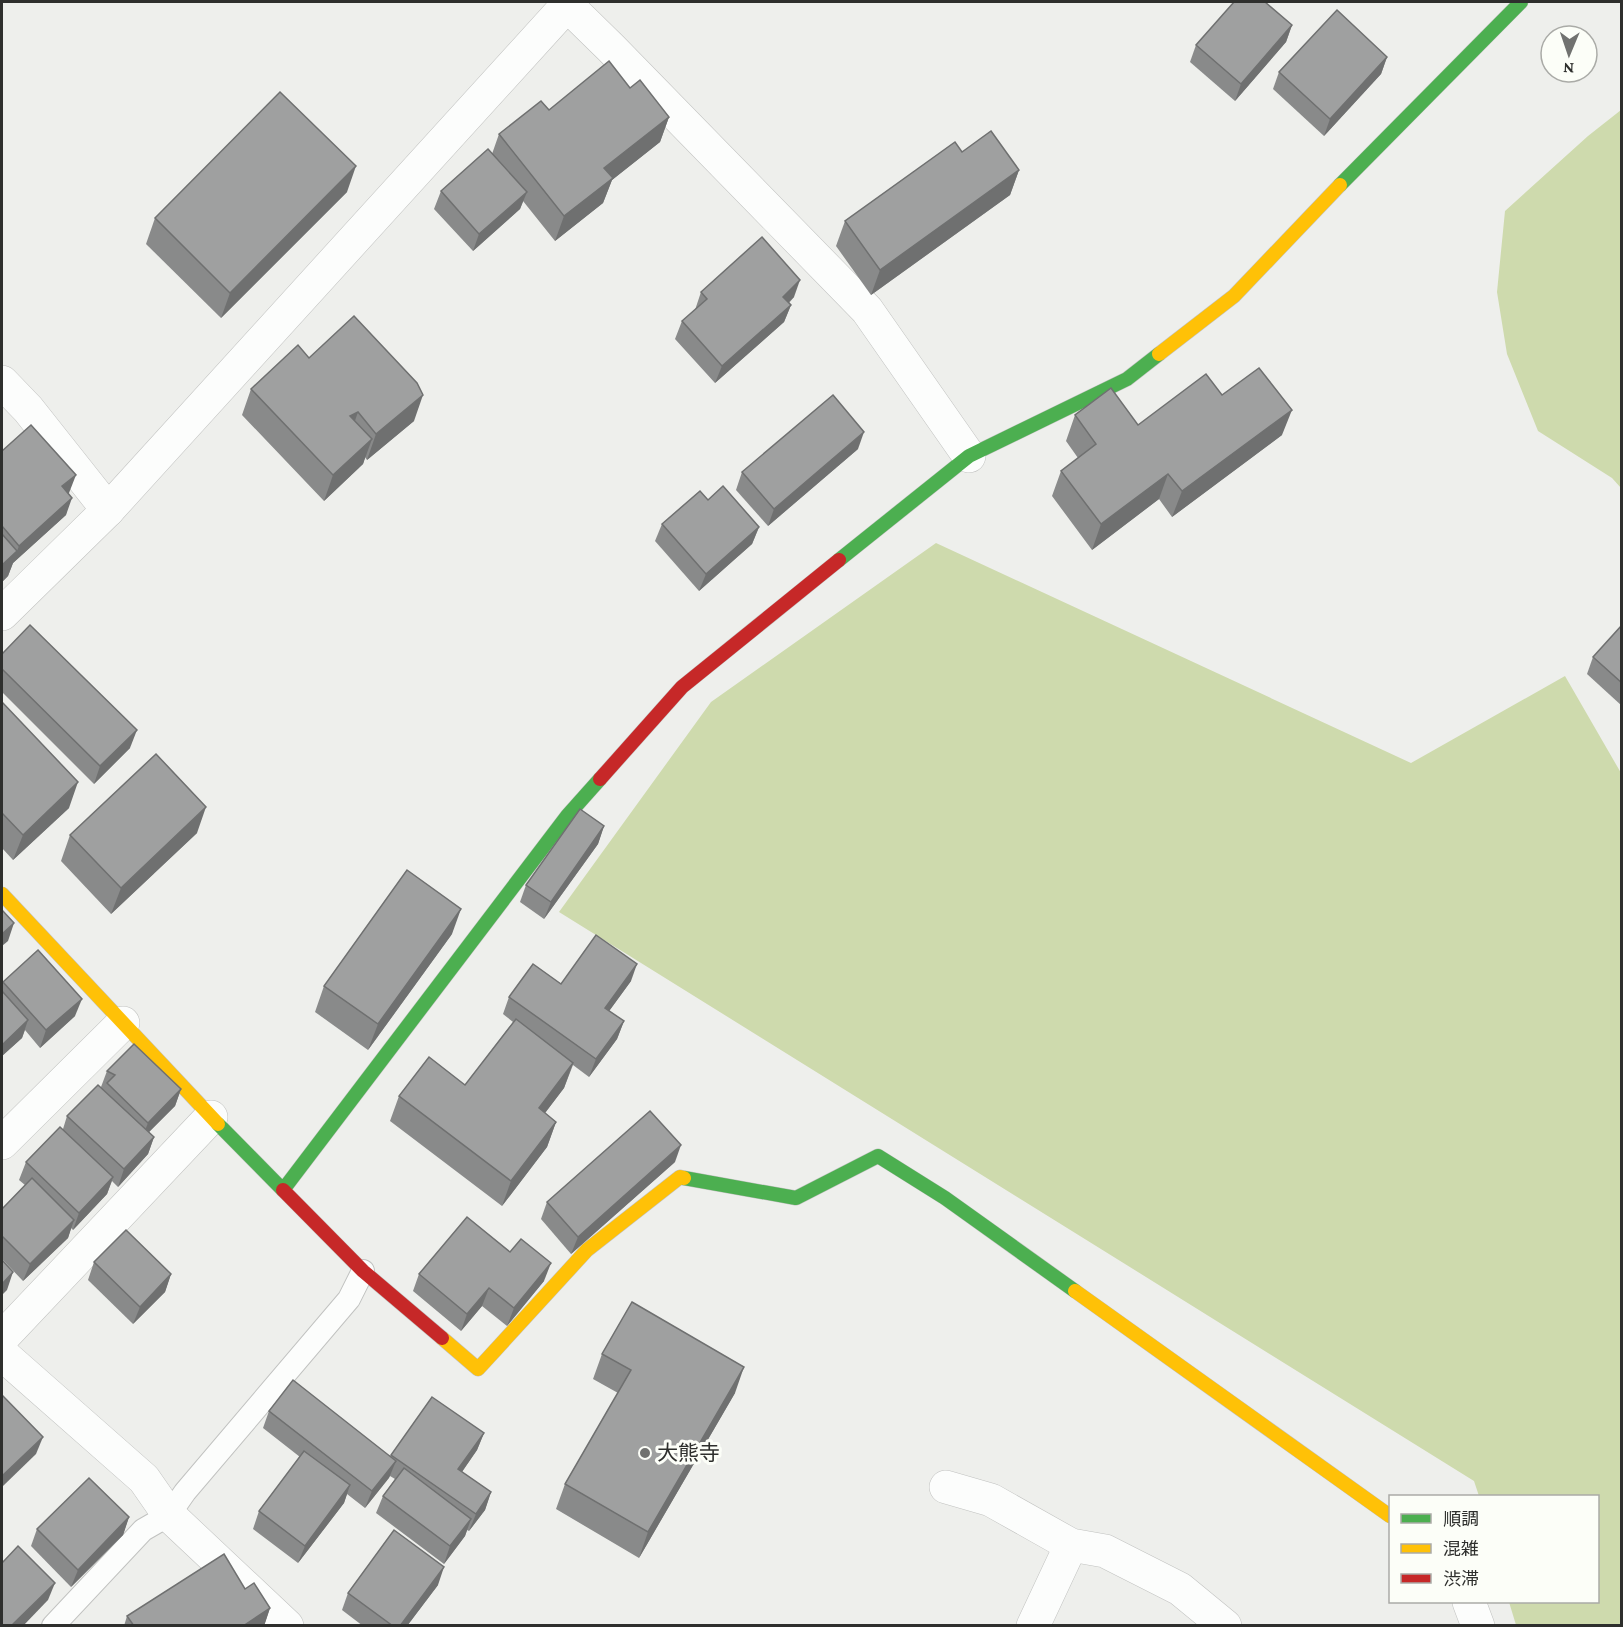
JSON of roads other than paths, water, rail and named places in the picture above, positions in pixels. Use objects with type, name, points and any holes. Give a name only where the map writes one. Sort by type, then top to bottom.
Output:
[{"type":"street","points":[[2,614],[108,510],[567,2],[867,310],[969,456]]},
{"type":"street","points":[[284,1191],[567,816],[682,687],[969,456],[1127,380],[1234,296],[1367,157],[1521,2]]},
{"type":"street","points":[[2,382],[28,409],[108,510]]},
{"type":"street","points":[[2,894],[211,1117],[363,1272],[478,1369],[587,1250],[680,1177],[796,1198],[878,1156],[945,1198],[1389,1515]]},
{"type":"street","points":[[2,1143],[123,1023]]},
{"type":"street","points":[[2,1338],[211,1117]]},
{"type":"street","points":[[2,1354],[144,1479],[169,1515],[287,1626]]},
{"type":"street","points":[[945,1487],[991,1500],[1071,1545],[1106,1551],[1180,1589],[1226,1626]]},
{"type":"street","points":[[1033,1626],[1071,1545]]},
{"type":"street","points":[[1469,1603],[1478,1626]]},
{"type":"lane","points":[[53,1626],[143,1530],[169,1515],[185,1492],[349,1299],[363,1272]]},
{"type":"place","name":"大熊寺","points":[[645,1453]]}]
